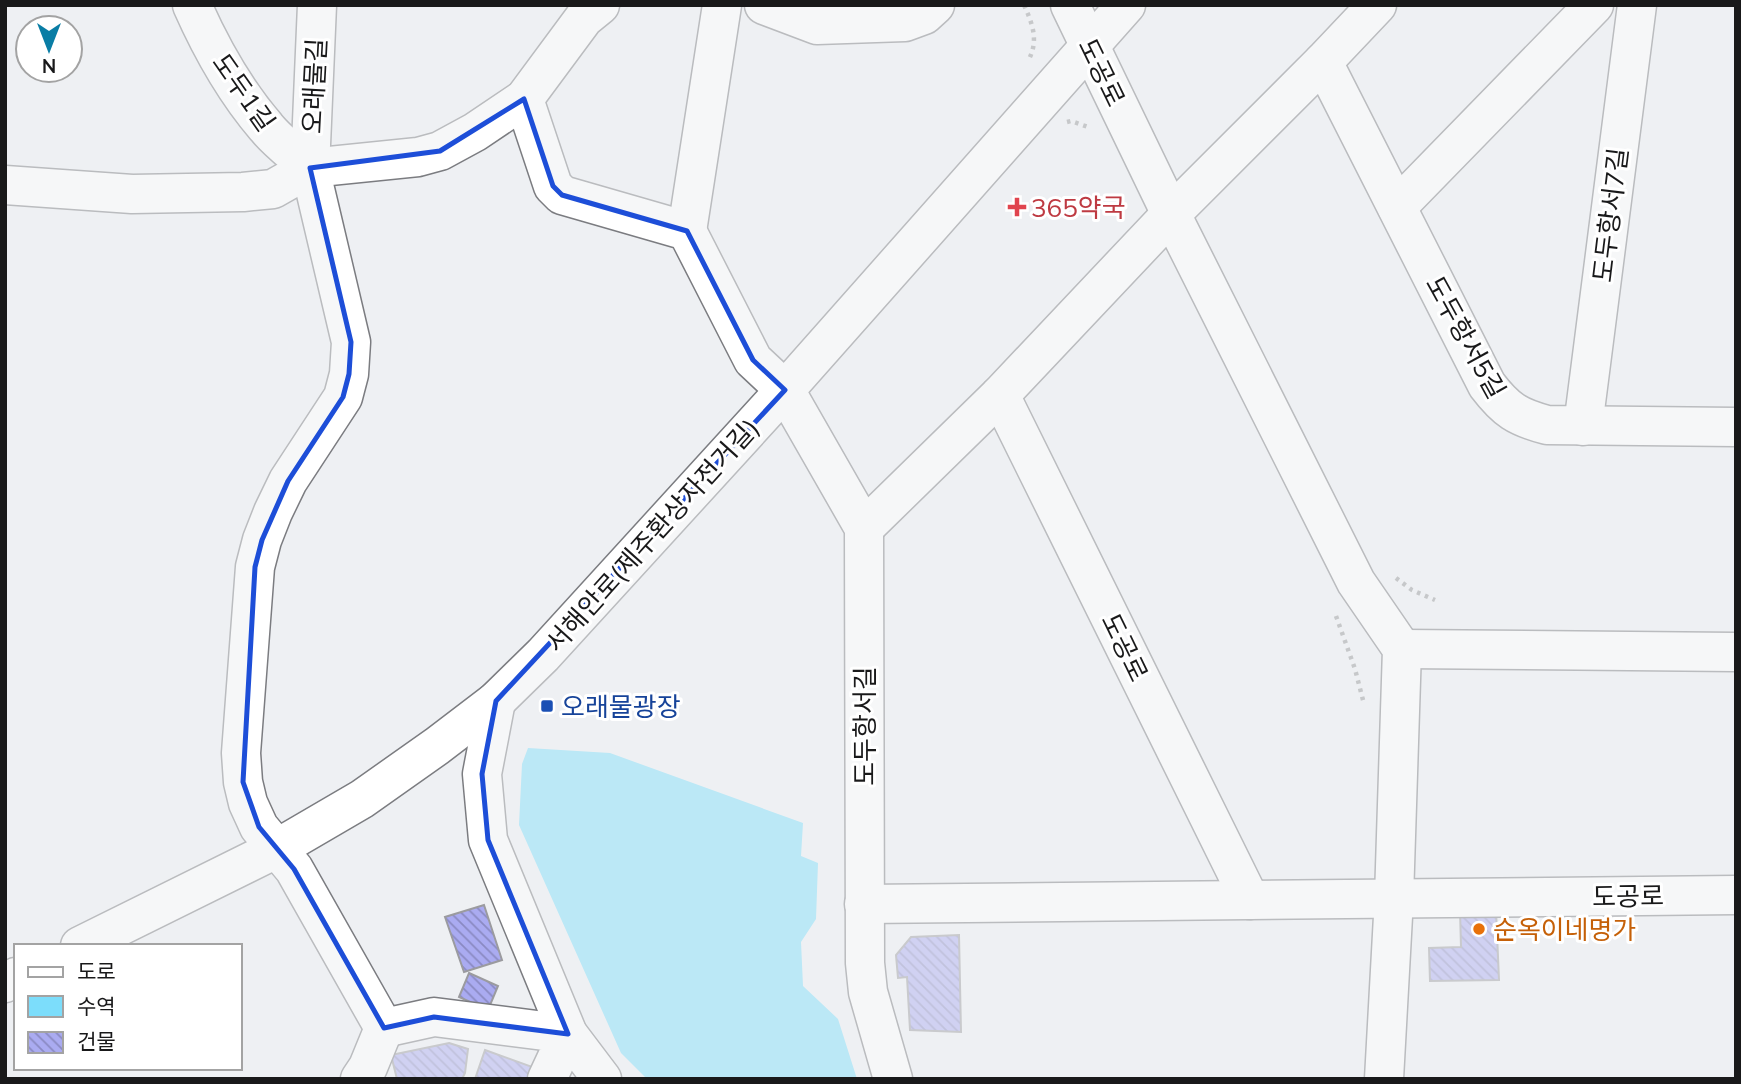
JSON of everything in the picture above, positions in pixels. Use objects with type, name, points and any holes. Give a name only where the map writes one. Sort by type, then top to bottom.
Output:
[{"type":"street","name":"도두1길","points":[[192,5],[206,38],[243,96],[267,128],[310,167]]},
{"type":"street","name":"오래물길","points":[[317,5],[310,167],[351,342],[349,374],[343,397],[288,481],[266,530],[255,567],[241,753],[248,803],[259,827],[294,869],[384,1028]]},
{"type":"street","points":[[5,185],[132,194],[243,192],[274,189],[310,167],[418,157],[440,151],[475,132],[524,99],[584,18],[600,5]]},
{"type":"street","points":[[524,99],[553,186],[562,195],[687,231],[722,5]]},
{"type":"street","points":[[764,5],[817,25],[905,22],[924,15],[935,5]]},
{"type":"street","name":"도공로","points":[[1070,5],[1171,214],[1356,582],[1402,649]]},
{"type":"street","name":"서해안로(제주환상자전거길)","points":[[84,944],[278,848],[362,799],[496,701],[543,655],[785,390],[1126,5]]},
{"type":"street","points":[[864,528],[1000,395],[1171,214],[1377,5]]},
{"type":"street","points":[[1397,207],[1594,5]]},
{"type":"street","name":"도두항서7길","points":[[1583,426],[1637,5]]},
{"type":"street","name":"도두항서5길","points":[[1323,62],[1487,386],[1502,405],[1521,418],[1546,425],[1736,427]]},
{"type":"street","name":"도두항서길","points":[[687,231],[753,360],[785,390],[864,528],[865,963],[868,992],[893,1079]]},
{"type":"street","name":"도공로","points":[[1000,395],[1250,900]]},
{"type":"street","points":[[1384,1079],[1394,898],[1402,649],[1736,652]]},
{"type":"street","points":[[496,701],[482,774],[488,840],[568,1034],[602,1079]]},
{"type":"street","name":"도공로","points":[[864,904],[1736,895]]},
{"type":"street","points":[[360,1079],[368,1067],[384,1028],[434,1017],[568,1034]]},
{"type":"street","points":[[547,1079],[568,1034]]},
{"type":"path","points":[[1024,5],[1035,38],[1034,50],[1026,66]]},
{"type":"path","points":[[1334,614],[1355,669],[1366,716]]},
{"type":"highlighted area","points":[[524,99],[553,186],[562,195],[687,231],[753,360],[785,390],[496,701],[482,774],[488,840],[568,1034],[434,1017],[384,1028],[294,869],[259,827],[243,782],[255,567],[262,540],[288,481],[343,397],[349,374],[351,342],[310,168],[440,151]]},
{"type":"water","points":[[528,748],[610,753],[803,823],[801,856],[818,863],[816,919],[801,942],[803,986],[838,1019],[857,1079],[647,1079],[621,1053],[519,825],[522,764]]},
{"type":"building","points":[[484,905],[502,960],[464,972],[445,917]]},
{"type":"building","name":"순옥이네명가","points":[[1496,910],[1499,980],[1430,981],[1429,948],[1461,947],[1460,911]]},
{"type":"building","points":[[959,935],[961,1032],[910,1030],[907,977],[898,978],[896,955],[911,937]]},
{"type":"building","points":[[469,973],[498,986],[488,1010],[459,997]]},
{"type":"building","points":[[449,1043],[468,1049],[462,1079],[397,1079],[391,1055]]},
{"type":"building","points":[[485,1050],[538,1069],[535,1079],[475,1079]]},
{"type":"place","name":"365약국","points":[[1017,207]]},
{"type":"place","name":"오래물광장","points":[[547,706]]},
{"type":"place","name":"순옥이네명가","points":[[1479,929]]}]
